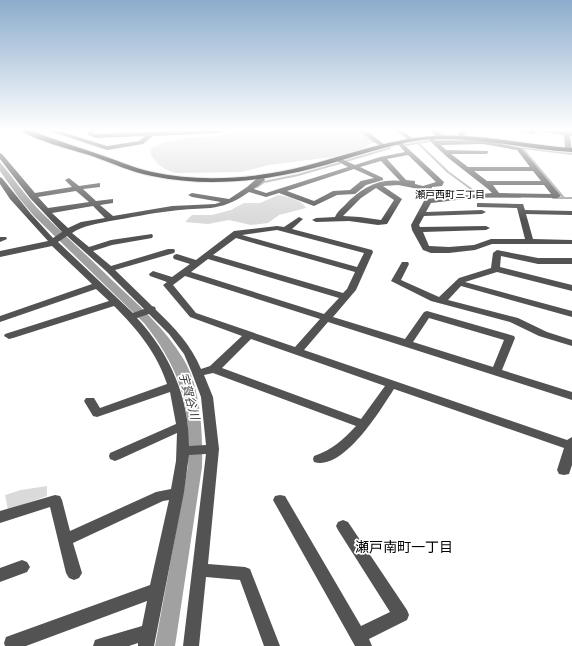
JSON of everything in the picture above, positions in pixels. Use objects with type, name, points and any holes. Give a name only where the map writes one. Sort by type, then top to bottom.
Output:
[{"type":"main road","points":[[107,159],[151,173],[207,180],[261,177],[307,168],[337,159]]},
{"type":"street","points":[[3,159],[33,196],[67,233],[109,269],[173,332],[188,353],[198,373],[207,397],[211,450],[200,570],[191,646]]},
{"type":"street","points":[[278,190],[314,204],[336,193],[352,192],[364,183],[381,179],[338,159]]},
{"type":"street","points":[[249,190],[266,195],[379,159]]},
{"type":"street","points":[[383,159],[404,181],[427,187],[441,199]]},
{"type":"street","points":[[340,218],[339,216],[360,193],[370,186],[396,183],[427,187],[439,184],[440,182],[416,159]]},
{"type":"street","points":[[454,159],[497,195]]},
{"type":"street","points":[[487,159],[536,169]]},
{"type":"street","points":[[528,159],[557,196],[497,195],[428,200],[415,225],[416,230],[426,248],[431,250],[449,250],[475,247],[491,241],[572,242]]},
{"type":"street","points":[[467,169],[492,160]]},
{"type":"street","points":[[0,254],[55,241],[84,224],[172,208],[210,207],[231,201],[249,190],[261,180],[261,177]]},
{"type":"street","points":[[0,179],[4,193],[133,317],[158,349],[174,386],[186,450],[147,639],[101,646]]},
{"type":"street","points":[[69,180],[111,220]]},
{"type":"street","points":[[484,183],[547,183]]},
{"type":"street","points":[[33,196],[97,185]]},
{"type":"street","points":[[316,220],[340,218],[362,219],[379,223],[384,222],[398,199],[377,185]]},
{"type":"street","points":[[192,195],[231,201]]},
{"type":"street","points":[[473,196],[478,200],[491,241]]},
{"type":"street","points":[[47,211],[110,200]]},
{"type":"street","points":[[422,214],[520,206],[530,242]]},
{"type":"street","points":[[522,212],[572,213]]},
{"type":"street","points":[[286,230],[299,219]]},
{"type":"street","points":[[297,351],[351,290],[369,252],[278,228],[237,233],[168,285],[193,315],[392,384],[571,444],[564,470]]},
{"type":"street","points":[[416,230],[486,228]]},
{"type":"street","points":[[234,235],[360,271]]},
{"type":"street","points":[[87,250],[111,243],[149,236]]},
{"type":"street","points":[[495,269],[497,253],[538,261],[572,261]]},
{"type":"street","points":[[109,269],[174,254],[197,264]]},
{"type":"street","points":[[207,256],[345,297]]},
{"type":"street","points":[[405,264],[396,281],[441,301],[514,320],[542,334],[572,343]]},
{"type":"street","points":[[441,301],[462,280],[495,269],[572,288]]},
{"type":"street","points":[[184,273],[572,396]]},
{"type":"street","points":[[153,274],[174,281]]},
{"type":"street","points":[[459,283],[572,314]]},
{"type":"street","points":[[0,319],[98,284]]},
{"type":"street","points":[[9,336],[116,302]]},
{"type":"street","points":[[133,317],[150,310]]},
{"type":"street","points":[[407,344],[428,314],[510,338],[496,372]]},
{"type":"street","points":[[198,373],[214,369],[249,335]]},
{"type":"street","points":[[214,369],[364,425]]},
{"type":"street","points":[[319,459],[328,457],[359,432],[392,384]]},
{"type":"street","points":[[90,401],[96,413],[174,386]]},
{"type":"street","points":[[115,456],[182,426]]},
{"type":"street","points":[[186,450],[211,450]]},
{"type":"street","points":[[65,540],[161,496],[176,494]]},
{"type":"street","points":[[0,517],[54,500],[74,574]]},
{"type":"street","points":[[280,500],[361,641],[401,615],[343,526]]},
{"type":"street","points":[[0,575],[22,567]]},
{"type":"street","points":[[200,570],[245,574],[272,646]]},
{"type":"street","points":[[12,643],[157,590]]},
{"type":"shaded area","points":[[154,159],[315,159],[269,165],[241,172],[175,173],[167,170]]},
{"type":"shaded area","points":[[278,195],[298,200],[306,208],[279,215],[268,223],[251,225],[229,220],[208,224],[185,222],[192,215],[212,215],[231,210],[244,203],[260,203]]},
{"type":"shaded area","points":[[47,486],[47,496],[8,510],[5,495],[21,490]]},
{"type":"water","name":"宇賀谷川","points":[[0,162],[42,213],[142,308],[169,338],[184,360],[190,372],[200,412],[202,467],[175,646],[155,646],[188,466],[188,425],[181,390],[175,373],[157,340],[144,323],[34,216],[19,198],[0,171]]},
{"type":"waterway","points":[[346,161],[352,159]]},
{"type":"waterway","points":[[435,159],[448,172],[482,197],[520,197]]},
{"type":"waterway","points":[[531,159],[564,198]]},
{"type":"waterway","points":[[257,187],[264,182],[298,175],[340,163]]},
{"type":"waterway","points":[[553,198],[564,198]]},
{"type":"waterway","points":[[564,198],[572,198]]},
{"type":"district","name":"瀬戸西町三丁目","points":[[450,194]]},
{"type":"district","name":"瀬戸南町一丁目","points":[[404,547]]}]
